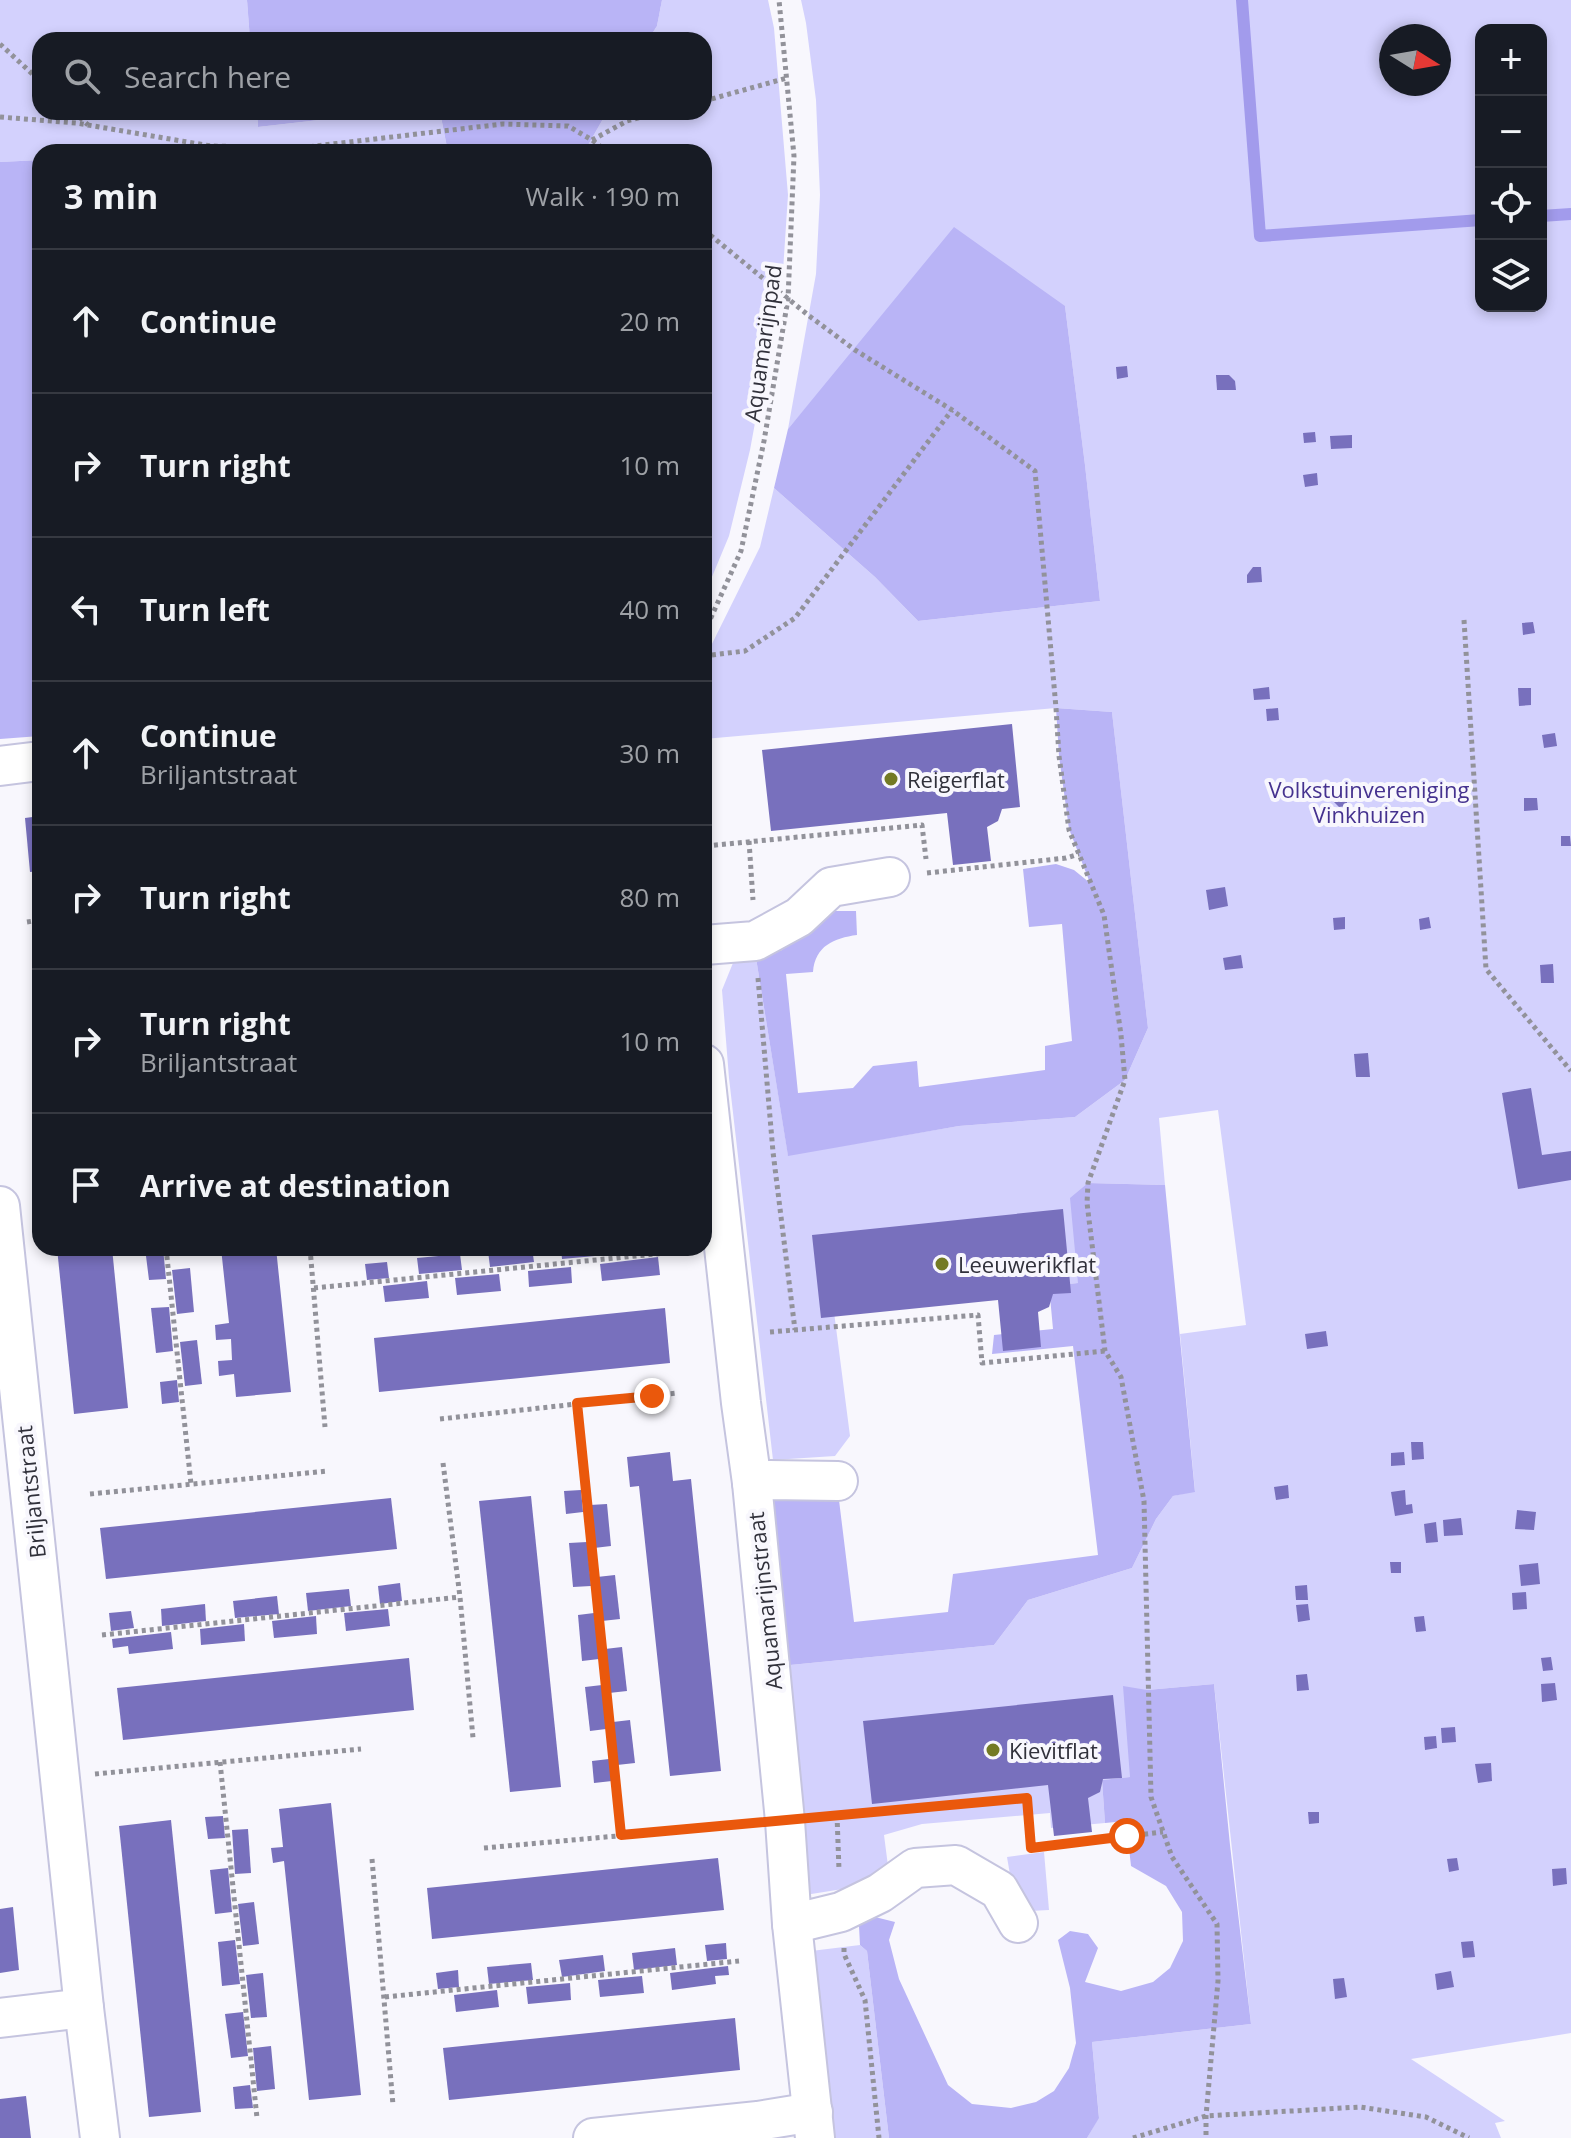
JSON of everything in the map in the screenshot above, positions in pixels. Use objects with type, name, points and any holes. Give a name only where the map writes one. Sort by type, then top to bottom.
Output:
[{"type":"street","points":[[0,766],[32,762]]},
{"type":"street","points":[[712,944],[755,941],[799,917],[831,887],[890,877]]},
{"type":"street","name":"Aquamarijnstraat","points":[[712,1137],[752,1483],[792,1924],[814,2125]]},
{"type":"street","name":"Briljantstraat","points":[[0,1206],[14,1479],[59,1777],[100,2138]]},
{"type":"street","points":[[752,1483],[769,1480],[838,1481]]},
{"type":"street","points":[[792,1924],[841,1912],[880,1893],[915,1868],[956,1865],[999,1890],[1018,1923]]},
{"type":"street","points":[[0,2018],[84,2008]]},
{"type":"street","points":[[593,2138],[758,2121],[814,2125]]},
{"type":"path","name":"Aquamarijnpad","points":[[712,615],[741,551],[764,441],[788,299],[794,156],[779,0]]},
{"type":"path","points":[[0,44],[32,74]]},
{"type":"path","points":[[712,99],[787,78]]},
{"type":"path","points":[[0,117],[89,126],[199,144]]},
{"type":"path","points":[[83,120],[89,126]]},
{"type":"path","points":[[592,140],[631,120]]},
{"type":"path","points":[[332,144],[503,124],[568,126],[597,144]]},
{"type":"path","points":[[712,237],[855,350],[952,410],[1035,471],[1059,756],[1069,830],[1104,915],[1125,1080],[1088,1183],[1087,1203],[1105,1351],[1121,1377],[1144,1501],[1151,1797],[1172,1857],[1217,1924],[1218,1981],[1206,2138]]},
{"type":"path","points":[[712,655],[745,651],[795,618],[952,410]]},
{"type":"path","points":[[1464,620],[1486,969],[1571,1071]]},
{"type":"path","points":[[712,845],[922,825],[927,874],[1079,854]]},
{"type":"path","points":[[749,841],[773,1152],[795,1330]]},
{"type":"path","points":[[27,922],[32,921]]},
{"type":"path","points":[[167,1256],[191,1484]]},
{"type":"path","points":[[311,1256],[325,1427]]},
{"type":"path","points":[[314,1288],[636,1256]]},
{"type":"path","points":[[766,1333],[978,1315],[982,1363],[1105,1351]]},
{"type":"path","points":[[440,1419],[677,1393]]},
{"type":"path","points":[[577,1403],[621,1835]]},
{"type":"path","points":[[443,1463],[473,1738]]},
{"type":"path","points":[[90,1494],[328,1471]]},
{"type":"path","points":[[102,1635],[460,1597]]},
{"type":"path","points":[[59,1777],[361,1749]]},
{"type":"path","points":[[220,1762],[257,2118]]},
{"type":"path","points":[[484,1848],[1027,1798],[1031,1848],[1163,1832]]},
{"type":"path","points":[[837,1815],[844,1954],[865,2000],[879,2138]]},
{"type":"path","points":[[372,1859],[393,2105]]},
{"type":"path","points":[[385,1997],[739,1961]]},
{"type":"path","points":[[1133,2138],[1206,2116],[1360,2107],[1426,2117],[1469,2138]]},
{"type":"green space","points":[[0,0],[247,0],[249,32],[32,32],[32,120],[258,120],[258,127],[319,120],[442,120],[446,144],[32,144],[32,160],[0,162]]},
{"type":"green space","points":[[662,0],[768,0],[774,28],[788,195],[783,271],[750,450],[729,536],[712,577],[712,144],[589,144],[602,120],[712,120],[712,32],[653,32]]},
{"type":"green space","name":"Volkstuinvereniging Vinkhuizen","points":[[801,0],[1571,0],[1571,2033],[1411,2059],[1505,2121],[1495,2123],[1501,2138],[1087,2138],[1099,2117],[1092,2042],[1251,2024],[1214,1684],[1147,1690],[1130,1777],[1102,1780],[1105,1823],[1051,1828],[1050,1813],[922,1824],[884,1835],[888,1866],[878,1879],[849,1888],[805,1895],[780,1666],[994,1645],[1028,1600],[1132,1568],[1156,1519],[1173,1496],[1195,1491],[1180,1334],[1246,1325],[1218,1110],[1159,1118],[1165,1185],[1088,1183],[1078,1283],[1049,1286],[1006,1299],[834,1312],[850,1436],[835,1456],[773,1460],[729,1078],[722,990],[735,958],[756,958],[788,1155],[959,1126],[1075,1117],[1125,1080],[1148,1028],[1112,712],[1056,708],[712,738],[712,644],[760,547],[774,488],[875,577],[918,621],[1100,601],[1065,306],[855,350],[788,429],[816,274],[820,195],[816,100]]},
{"type":"green space","points":[[1044,1852],[1049,1910],[1030,1911],[1014,1898],[1007,1857]]},
{"type":"green space","points":[[860,1945],[867,1951],[889,2138],[829,2138],[811,1951]]},
{"type":"shaded area","points":[[247,0],[662,0],[653,32],[249,32]]},
{"type":"shaded area","points":[[258,120],[319,120],[258,127]]},
{"type":"shaded area","points":[[442,120],[602,120],[589,144],[446,144]]},
{"type":"shaded area","points":[[32,160],[32,737],[0,739],[0,162]]},
{"type":"shaded area","points":[[954,227],[1065,306],[1100,601],[918,621],[875,577],[774,488],[788,429]]},
{"type":"shaded area","points":[[1056,708],[1112,712],[1148,1028],[1125,1080],[1075,1117],[959,1126],[788,1156],[756,958],[782,950],[826,914],[856,911],[857,935],[827,945],[817,956],[813,972],[786,974],[798,1093],[853,1088],[873,1066],[917,1061],[919,1087],[1045,1070],[1045,1046],[1072,1041],[1062,924],[1029,927],[1023,869],[1056,864],[1074,870],[1090,883],[1069,829]]},
{"type":"shaded area","points":[[1088,1183],[1165,1185],[1195,1492],[1173,1496],[1156,1519],[1132,1568],[1028,1600],[994,1645],[780,1666],[764,1499],[838,1492],[854,1622],[948,1612],[953,1574],[1098,1555],[1073,1346],[992,1354],[994,1335],[1053,1329],[1049,1286],[1078,1283],[1070,1198]]},
{"type":"shaded area","points":[[1214,1684],[1251,2024],[1092,2042],[1099,2118],[1087,2138],[889,2138],[867,1951],[860,1945],[859,1926],[871,1916],[895,1922],[889,1940],[899,1979],[948,2085],[972,2104],[1011,2108],[1036,2102],[1054,2091],[1069,2068],[1076,2043],[1070,1988],[1058,1940],[1070,1931],[1088,1934],[1098,1948],[1085,1982],[1121,1991],[1153,1982],[1170,1968],[1183,1941],[1182,1912],[1166,1886],[1131,1866],[1126,1821],[1105,1823],[1102,1780],[1130,1777],[1123,1686],[1147,1690]]},
{"type":"building","points":[[1127,366],[1128,377],[1117,379],[1116,367]]},
{"type":"building","points":[[1216,375],[1229,375],[1235,381],[1236,390],[1217,390]]},
{"type":"building","points":[[1315,432],[1316,442],[1304,443],[1303,433]]},
{"type":"building","points":[[1352,435],[1352,448],[1331,449],[1330,436]]},
{"type":"building","points":[[1317,473],[1318,485],[1305,487],[1303,475]]},
{"type":"building","points":[[1253,567],[1261,567],[1262,582],[1247,583],[1247,575]]},
{"type":"building","points":[[1533,622],[1535,633],[1523,635],[1522,623]]},
{"type":"building","points":[[1269,687],[1270,699],[1254,700],[1253,689]]},
{"type":"building","points":[[1518,688],[1531,688],[1531,705],[1519,706]]},
{"type":"building","points":[[1278,708],[1279,720],[1267,721],[1266,709]]},
{"type":"building","name":"Reigerflat","points":[[1012,724],[1020,807],[1002,809],[998,821],[987,827],[991,861],[953,865],[947,813],[771,831],[762,750]]},
{"type":"building","points":[[1555,733],[1557,746],[1544,748],[1542,735]]},
{"type":"building","points":[[1347,792],[1347,806],[1339,807],[1333,801],[1332,793]]},
{"type":"building","points":[[1524,798],[1537,798],[1538,810],[1524,811]]},
{"type":"building","points":[[32,817],[32,872],[30,872],[25,818]]},
{"type":"building","points":[[1561,836],[1570,836],[1571,846],[1561,846]]},
{"type":"building","points":[[1225,887],[1228,906],[1209,910],[1206,890]]},
{"type":"building","points":[[1345,917],[1345,929],[1334,930],[1333,918]]},
{"type":"building","points":[[1429,917],[1431,928],[1420,930],[1419,919]]},
{"type":"building","points":[[1241,955],[1243,968],[1225,970],[1223,958]]},
{"type":"building","points":[[1553,964],[1554,983],[1541,983],[1540,965]]},
{"type":"building","points":[[1368,1053],[1370,1077],[1356,1077],[1354,1054]]},
{"type":"building","points":[[1531,1088],[1542,1155],[1571,1151],[1571,1180],[1518,1189],[1502,1093]]},
{"type":"building","name":"Leeuwerikflat","points":[[1063,1209],[1071,1293],[1053,1294],[1049,1307],[1038,1312],[1041,1347],[1003,1351],[998,1300],[821,1318],[812,1235]]},
{"type":"building","points":[[58,1256],[113,1256],[128,1408],[74,1414]]},
{"type":"building","points":[[146,1256],[164,1256],[166,1279],[149,1280]]},
{"type":"building","points":[[222,1256],[277,1256],[291,1392],[236,1397],[234,1374],[219,1376],[218,1361],[232,1360],[231,1339],[216,1340],[215,1325],[229,1323]]},
{"type":"building","points":[[460,1256],[462,1270],[419,1274],[417,1258]]},
{"type":"building","points":[[489,1256],[533,1256],[534,1262],[490,1267]]},
{"type":"building","points":[[562,1256],[595,1256],[562,1259]]},
{"type":"building","points":[[658,1257],[660,1275],[602,1281],[600,1264]]},
{"type":"building","points":[[387,1262],[389,1278],[367,1280],[365,1264]]},
{"type":"building","points":[[571,1267],[572,1283],[529,1287],[528,1271]]},
{"type":"building","points":[[190,1268],[194,1312],[177,1314],[172,1270]]},
{"type":"building","points":[[499,1274],[501,1291],[457,1295],[455,1278]]},
{"type":"building","points":[[427,1281],[429,1298],[385,1302],[383,1286]]},
{"type":"building","points":[[169,1307],[173,1351],[156,1353],[151,1308]]},
{"type":"building","points":[[665,1308],[670,1363],[379,1392],[374,1338]]},
{"type":"building","points":[[1326,1331],[1328,1346],[1307,1349],[1305,1334]]},
{"type":"building","points":[[197,1340],[202,1384],[185,1386],[180,1342]]},
{"type":"building","points":[[177,1380],[179,1402],[162,1404],[160,1382]]},
{"type":"building","points":[[1411,1442],[1423,1442],[1424,1459],[1412,1460]]},
{"type":"building","points":[[670,1452],[673,1481],[691,1479],[721,1771],[670,1776],[639,1486],[630,1487],[627,1457]]},
{"type":"building","points":[[1404,1452],[1405,1465],[1391,1466],[1391,1453]]},
{"type":"building","points":[[1288,1485],[1289,1498],[1276,1500],[1274,1487]]},
{"type":"building","points":[[581,1490],[583,1512],[566,1514],[564,1491]]},
{"type":"building","points":[[1405,1490],[1406,1505],[1412,1504],[1413,1513],[1395,1516],[1391,1492]]},
{"type":"building","points":[[531,1496],[561,1787],[510,1792],[479,1501]]},
{"type":"building","points":[[391,1498],[397,1549],[106,1579],[100,1528]]},
{"type":"building","points":[[607,1504],[611,1546],[594,1548],[590,1505]]},
{"type":"building","points":[[1517,1510],[1536,1512],[1534,1530],[1515,1529]]},
{"type":"building","points":[[1461,1518],[1463,1535],[1444,1536],[1443,1520]]},
{"type":"building","points":[[1436,1522],[1438,1542],[1426,1543],[1424,1524]]},
{"type":"building","points":[[587,1542],[591,1586],[573,1587],[569,1543]]},
{"type":"building","points":[[1390,1562],[1401,1562],[1401,1573],[1391,1573]]},
{"type":"building","points":[[1538,1563],[1540,1584],[1521,1586],[1519,1565]]},
{"type":"building","points":[[615,1575],[620,1619],[602,1621],[597,1577]]},
{"type":"building","points":[[400,1583],[402,1601],[380,1604],[378,1586]]},
{"type":"building","points":[[1307,1585],[1308,1600],[1296,1600],[1295,1586]]},
{"type":"building","points":[[349,1589],[351,1606],[308,1611],[306,1593]]},
{"type":"building","points":[[1526,1592],[1527,1609],[1513,1610],[1512,1593]]},
{"type":"building","points":[[277,1596],[279,1614],[235,1618],[233,1601]]},
{"type":"building","points":[[205,1604],[206,1621],[162,1626],[161,1609]]},
{"type":"building","points":[[1308,1604],[1310,1620],[1298,1622],[1296,1605]]},
{"type":"building","points":[[388,1609],[390,1626],[346,1631],[344,1613]]},
{"type":"building","points":[[131,1611],[134,1628],[111,1631],[109,1613]]},
{"type":"building","points":[[594,1613],[599,1659],[582,1661],[578,1615]]},
{"type":"building","points":[[316,1616],[317,1634],[274,1638],[272,1621]]},
{"type":"building","points":[[1424,1616],[1426,1631],[1416,1632],[1414,1617]]},
{"type":"building","points":[[244,1624],[245,1641],[201,1645],[200,1629]]},
{"type":"building","points":[[171,1632],[173,1649],[129,1654],[128,1646],[113,1648],[112,1639]]},
{"type":"building","points":[[622,1647],[627,1691],[609,1693],[605,1649]]},
{"type":"building","points":[[1551,1657],[1553,1670],[1543,1671],[1541,1658]]},
{"type":"building","points":[[409,1658],[414,1710],[123,1740],[117,1688]]},
{"type":"building","points":[[1307,1674],[1309,1690],[1297,1691],[1296,1675]]},
{"type":"building","points":[[1555,1683],[1557,1700],[1542,1702],[1541,1684]]},
{"type":"building","points":[[602,1685],[606,1729],[590,1731],[585,1687]]},
{"type":"building","name":"Kievitflat","points":[[1113,1695],[1122,1778],[1103,1779],[1100,1792],[1088,1798],[1092,1832],[1054,1836],[1048,1785],[872,1804],[863,1721]]},
{"type":"building","points":[[630,1720],[635,1763],[617,1765],[613,1722]]},
{"type":"building","points":[[1455,1727],[1456,1742],[1442,1743],[1441,1728]]},
{"type":"building","points":[[1436,1736],[1437,1748],[1425,1750],[1424,1737]]},
{"type":"building","points":[[609,1759],[612,1781],[594,1783],[592,1761]]},
{"type":"building","points":[[1491,1763],[1492,1781],[1478,1783],[1475,1764]]},
{"type":"building","points":[[331,1803],[361,2095],[309,2100],[284,1861],[273,1863],[271,1848],[283,1847],[279,1809]]},
{"type":"building","points":[[1308,1812],[1319,1812],[1319,1823],[1309,1824]]},
{"type":"building","points":[[223,1816],[225,1838],[208,1839],[205,1817]]},
{"type":"building","points":[[171,1820],[201,2112],[149,2117],[119,1826]]},
{"type":"building","points":[[248,1829],[251,1873],[235,1874],[232,1830]]},
{"type":"building","points":[[718,1858],[724,1910],[432,1939],[427,1888]]},
{"type":"building","points":[[1457,1858],[1459,1870],[1449,1872],[1447,1859]]},
{"type":"building","points":[[228,1868],[232,1912],[215,1914],[210,1870]]},
{"type":"building","points":[[1566,1868],[1567,1884],[1553,1886],[1552,1869]]},
{"type":"building","points":[[254,1902],[259,1944],[243,1946],[238,1904]]},
{"type":"building","points":[[13,1907],[19,1970],[0,1973],[0,1909]]},
{"type":"building","points":[[235,1940],[240,1984],[222,1986],[218,1942]]},
{"type":"building","points":[[1473,1941],[1475,1957],[1463,1958],[1461,1942]]},
{"type":"building","points":[[726,1943],[727,1959],[707,1961],[705,1945]]},
{"type":"building","points":[[675,1948],[677,1965],[634,1970],[632,1953]]},
{"type":"building","points":[[603,1955],[605,1971],[562,1977],[559,1960]]},
{"type":"building","points":[[531,1963],[533,1980],[489,1984],[487,1967]]},
{"type":"building","points":[[728,1966],[729,1975],[715,1976],[716,1984],[672,1990],[670,1973]]},
{"type":"building","points":[[458,1970],[459,1987],[438,1989],[436,1973]]},
{"type":"building","points":[[1451,1971],[1454,1987],[1437,1990],[1435,1974]]},
{"type":"building","points":[[263,1973],[267,2017],[251,2018],[246,1975]]},
{"type":"building","points":[[642,1976],[644,1993],[600,1997],[598,1980]]},
{"type":"building","points":[[1344,1978],[1347,1997],[1335,1999],[1333,1979]]},
{"type":"building","points":[[570,1983],[571,2000],[528,2004],[526,1987]]},
{"type":"building","points":[[497,1990],[499,2007],[456,2012],[454,1995]]},
{"type":"building","points":[[243,2012],[248,2056],[231,2058],[225,2014]]},
{"type":"building","points":[[735,2018],[740,2070],[449,2100],[443,2048]]},
{"type":"building","points":[[271,2046],[275,2089],[257,2091],[253,2048]]},
{"type":"building","points":[[250,2085],[253,2108],[235,2109],[233,2087]]},
{"type":"building","points":[[26,2096],[31,2138],[0,2138],[0,2099]]},
{"type":"waterway","points":[[1242,0],[1260,236],[1475,220]]},
{"type":"waterway","points":[[1547,216],[1571,214]]},
{"type":"place","name":"Reigerflat","points":[[891,779]]},
{"type":"place","name":"Leeuwerikflat","points":[[942,1264]]},
{"type":"place","name":"Kievitflat","points":[[993,1750]]},
{"type":"route","points":[[652,1396],[577,1403],[621,1835],[1027,1798],[1031,1848],[1127,1836]]}]
